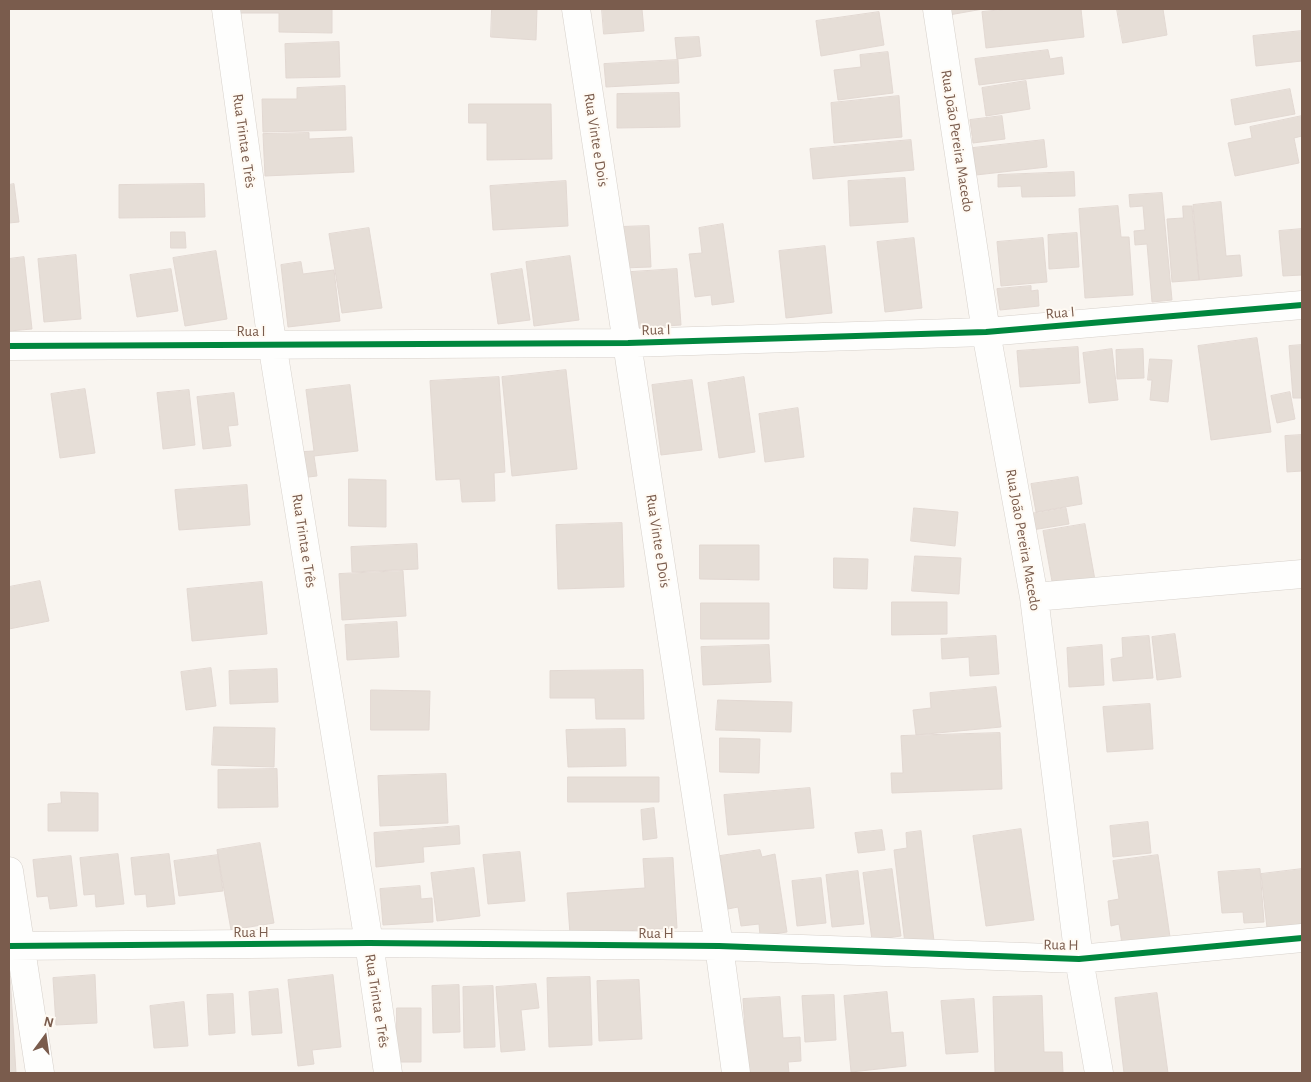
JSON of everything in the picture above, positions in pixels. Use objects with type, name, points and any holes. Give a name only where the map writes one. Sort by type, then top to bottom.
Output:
[{"type":"street","name":"Rua Trinta e Três","points":[[226,9],[272,344],[369,943],[388,1073]]},
{"type":"street","name":"Rua Vinte e Dois","points":[[576,9],[720,946],[736,1073]]},
{"type":"street","name":"Rua João Pereira Macedo","points":[[937,9],[986,332],[1034,597],[1079,959],[1099,1073]]},
{"type":"street","name":"Rua I","points":[[9,346],[628,343],[986,332],[1302,305]]},
{"type":"street","points":[[1034,597],[1302,574]]},
{"type":"street","points":[[9,871],[14,946],[40,1073]]},
{"type":"street","name":"Rua H","points":[[14,946],[369,943],[720,946],[1079,959],[1302,938]]},
{"type":"building","points":[[234,9],[332,9],[332,33],[279,32],[279,13],[233,13]]},
{"type":"building","points":[[492,9],[537,9],[536,40],[491,37]]},
{"type":"building","points":[[602,9],[642,9],[644,31],[604,34]]},
{"type":"building","points":[[948,9],[983,9],[949,15]]},
{"type":"building","points":[[1009,9],[1081,9],[1084,37],[986,48],[982,12]]},
{"type":"building","points":[[1117,9],[1163,9],[1167,35],[1123,43]]},
{"type":"building","points":[[879,12],[884,45],[821,56],[816,21]]},
{"type":"building","points":[[1302,31],[1302,61],[1256,66],[1253,36]]},
{"type":"building","points":[[699,37],[701,56],[677,59],[675,38]]},
{"type":"building","points":[[339,42],[340,77],[286,78],[285,44]]},
{"type":"building","points":[[1048,50],[1050,59],[1062,57],[1064,74],[979,85],[975,59]]},
{"type":"building","points":[[888,52],[893,93],[838,100],[834,70],[861,67],[860,55]]},
{"type":"building","points":[[678,60],[679,83],[606,87],[604,64]]},
{"type":"building","points":[[1026,81],[1030,109],[986,116],[982,88]]},
{"type":"building","points":[[345,86],[346,130],[263,132],[262,99],[297,99],[297,88]]},
{"type":"building","points":[[1290,89],[1295,114],[1235,125],[1231,100]]},
{"type":"building","points":[[679,93],[680,127],[617,128],[617,94]]},
{"type":"building","points":[[899,96],[902,137],[834,143],[831,103]]},
{"type":"building","points":[[469,104],[551,104],[552,159],[487,160],[487,123],[469,123]]},
{"type":"building","points":[[1002,116],[1005,139],[973,143],[970,120]]},
{"type":"building","points":[[1302,116],[1302,136],[1294,138],[1299,163],[1235,176],[1228,143],[1252,138],[1250,127]]},
{"type":"building","points":[[309,133],[309,139],[352,137],[354,172],[265,176],[263,134]]},
{"type":"building","points":[[911,140],[914,170],[813,179],[810,149]]},
{"type":"building","points":[[1044,140],[1047,167],[976,175],[973,148]]},
{"type":"building","points":[[1074,172],[1075,196],[1022,197],[1021,186],[998,187],[998,175]]},
{"type":"building","points":[[905,178],[908,222],[850,226],[848,181]]},
{"type":"building","points":[[566,181],[568,226],[493,230],[490,186]]},
{"type":"building","points":[[14,184],[19,222],[9,223],[9,185]]},
{"type":"building","points":[[204,184],[205,217],[119,218],[119,185]]},
{"type":"building","points":[[1162,193],[1172,300],[1152,302],[1147,244],[1135,245],[1134,231],[1145,230],[1143,206],[1130,207],[1129,195]]},
{"type":"building","points":[[1221,202],[1226,256],[1240,255],[1242,276],[1199,280],[1193,205]]},
{"type":"building","points":[[1118,206],[1121,237],[1129,237],[1133,295],[1085,298],[1079,209]]},
{"type":"building","points":[[1183,206],[1192,206],[1199,280],[1172,282],[1167,219],[1183,218]]},
{"type":"building","points":[[723,224],[734,302],[712,305],[711,295],[695,297],[689,254],[702,253],[699,228]]},
{"type":"building","points":[[649,226],[651,267],[622,268],[620,227]]},
{"type":"building","points":[[369,228],[382,308],[342,313],[329,234]]},
{"type":"building","points":[[1302,229],[1302,275],[1283,276],[1279,231]]},
{"type":"building","points":[[171,232],[185,232],[186,248],[171,248]]},
{"type":"building","points":[[1077,233],[1079,267],[1049,269],[1048,235]]},
{"type":"building","points":[[914,238],[922,308],[885,312],[877,242]]},
{"type":"building","points":[[1043,238],[1047,282],[1001,286],[997,242]]},
{"type":"building","points":[[825,246],[832,313],[786,318],[779,251]]},
{"type":"building","points":[[216,251],[227,319],[185,326],[173,258]]},
{"type":"building","points":[[76,255],[81,319],[44,322],[38,259]]},
{"type":"building","points":[[570,256],[579,320],[534,326],[526,262]]},
{"type":"building","points":[[24,257],[32,329],[9,331],[9,259]]},
{"type":"building","points":[[301,262],[303,274],[334,270],[340,321],[288,327],[281,265]]},
{"type":"building","points":[[171,269],[178,311],[137,317],[130,275]]},
{"type":"building","points":[[522,269],[530,320],[498,324],[491,274]]},
{"type":"building","points":[[677,269],[681,325],[635,328],[631,272]]},
{"type":"building","points":[[1031,286],[1031,291],[1038,290],[1039,306],[1000,310],[997,289]]},
{"type":"building","points":[[1257,338],[1271,432],[1211,440],[1198,346]]},
{"type":"building","points":[[1302,345],[1302,398],[1293,398],[1289,346]]},
{"type":"building","points":[[1078,347],[1080,383],[1020,387],[1017,351]]},
{"type":"building","points":[[1112,349],[1118,400],[1089,403],[1083,353]]},
{"type":"building","points":[[1143,349],[1144,378],[1117,379],[1116,350]]},
{"type":"building","points":[[1150,359],[1172,360],[1168,402],[1150,400],[1152,380],[1148,380]]},
{"type":"building","points":[[566,370],[577,469],[512,476],[502,377]]},
{"type":"building","points":[[499,377],[505,472],[494,473],[495,501],[462,502],[460,479],[436,480],[430,381]]},
{"type":"building","points":[[744,377],[755,452],[719,458],[708,383]]},
{"type":"building","points":[[692,380],[702,450],[661,455],[652,385]]},
{"type":"building","points":[[350,385],[358,451],[314,456],[317,476],[300,478],[296,452],[314,451],[306,390]]},
{"type":"building","points":[[85,389],[95,453],[60,458],[51,394]]},
{"type":"building","points":[[189,390],[195,445],[163,449],[157,393]]},
{"type":"building","points":[[1290,392],[1295,419],[1277,423],[1271,396]]},
{"type":"building","points":[[234,393],[238,425],[228,426],[231,446],[203,449],[197,397]]},
{"type":"building","points":[[798,408],[804,457],[765,462],[759,414]]},
{"type":"building","points":[[1302,435],[1302,471],[1287,472],[1285,436]]},
{"type":"building","points":[[1078,477],[1082,504],[1036,512],[1031,484]]},
{"type":"building","points":[[349,479],[386,480],[386,527],[349,526]]},
{"type":"building","points":[[247,485],[250,525],[179,530],[175,490]]},
{"type":"building","points":[[914,508],[958,512],[955,546],[911,541]]},
{"type":"building","points":[[1066,508],[1069,524],[1032,530],[1030,514]]},
{"type":"building","points":[[622,523],[624,587],[558,589],[556,525]]},
{"type":"building","points":[[1085,524],[1095,580],[1053,587],[1043,531]]},
{"type":"building","points":[[417,544],[418,569],[352,572],[351,547]]},
{"type":"building","points":[[700,545],[759,545],[759,580],[700,579]]},
{"type":"building","points":[[915,556],[961,558],[959,594],[912,591]]},
{"type":"building","points":[[834,558],[868,559],[867,589],[834,588]]},
{"type":"building","points":[[403,571],[406,616],[342,620],[339,574]]},
{"type":"building","points":[[40,581],[49,621],[9,629],[9,587]]},
{"type":"building","points":[[262,582],[267,634],[192,641],[187,589]]},
{"type":"building","points":[[892,602],[947,602],[947,634],[892,635]]},
{"type":"building","points":[[701,603],[769,603],[769,639],[701,639]]},
{"type":"building","points":[[397,622],[399,657],[347,660],[345,625]]},
{"type":"building","points":[[1175,634],[1181,677],[1157,680],[1152,637]]},
{"type":"building","points":[[996,636],[999,674],[970,676],[969,657],[942,659],[941,639]]},
{"type":"building","points":[[1149,636],[1153,678],[1113,681],[1111,659],[1123,657],[1122,638]]},
{"type":"building","points":[[769,645],[771,682],[703,685],[701,647]]},
{"type":"building","points":[[1102,645],[1104,685],[1069,687],[1067,648]]},
{"type":"building","points":[[211,668],[216,706],[186,710],[181,672]]},
{"type":"building","points":[[277,669],[278,702],[230,704],[229,671]]},
{"type":"building","points":[[643,670],[644,719],[596,719],[595,698],[550,698],[550,671]]},
{"type":"building","points":[[996,687],[1001,727],[916,735],[913,710],[931,708],[930,693]]},
{"type":"building","points":[[371,690],[430,691],[429,730],[371,730]]},
{"type":"building","points":[[718,700],[792,702],[791,732],[716,730]]},
{"type":"building","points":[[1150,704],[1153,749],[1107,752],[1103,707]]},
{"type":"building","points":[[214,727],[275,728],[274,767],[212,765]]},
{"type":"building","points":[[625,729],[626,766],[568,767],[566,730]]},
{"type":"building","points":[[1000,733],[1002,789],[892,793],[891,773],[903,773],[901,736]]},
{"type":"building","points":[[720,738],[760,739],[759,773],[720,772]]},
{"type":"building","points":[[277,769],[278,807],[218,808],[218,770]]},
{"type":"building","points":[[446,774],[448,823],[380,826],[378,776]]},
{"type":"building","points":[[568,777],[659,777],[659,802],[568,802]]},
{"type":"building","points":[[810,788],[814,828],[728,835],[724,795]]},
{"type":"building","points":[[61,792],[98,793],[98,831],[48,831],[48,804],[61,803]]},
{"type":"building","points":[[654,808],[657,838],[643,840],[641,810]]},
{"type":"building","points":[[1148,822],[1151,853],[1113,857],[1110,826]]},
{"type":"building","points":[[459,826],[460,844],[423,847],[424,862],[376,867],[374,833]]},
{"type":"building","points":[[1021,829],[1034,920],[986,926],[973,836]]},
{"type":"building","points":[[882,830],[885,850],[858,853],[855,833]]},
{"type":"building","points":[[921,831],[934,941],[905,944],[894,850],[907,848],[906,833]]},
{"type":"building","points":[[260,843],[274,923],[231,930],[217,850]]},
{"type":"building","points":[[760,850],[762,857],[775,854],[787,932],[760,936],[759,924],[741,926],[738,907],[728,909],[720,856]]},
{"type":"building","points":[[520,852],[525,901],[488,904],[483,855]]},
{"type":"building","points":[[118,854],[124,904],[96,907],[95,894],[84,895],[80,858]]},
{"type":"building","points":[[169,854],[175,904],[147,907],[146,894],[135,895],[131,858]]},
{"type":"building","points":[[218,855],[223,891],[179,896],[174,861]]},
{"type":"building","points":[[1158,855],[1170,937],[1122,944],[1119,924],[1111,926],[1108,901],[1119,899],[1113,861]]},
{"type":"building","points":[[71,856],[77,906],[50,909],[48,896],[37,897],[33,860]]},
{"type":"building","points":[[673,858],[677,928],[570,934],[567,893],[645,888],[643,859]]},
{"type":"building","points":[[474,868],[480,916],[437,921],[431,873]]},
{"type":"building","points":[[892,869],[901,936],[872,940],[863,873]]},
{"type":"building","points":[[1260,869],[1264,922],[1244,923],[1243,912],[1222,913],[1218,872]]},
{"type":"building","points":[[1302,869],[1302,925],[1267,928],[1261,874]]},
{"type":"building","points":[[858,871],[864,924],[832,927],[826,875]]},
{"type":"building","points":[[821,878],[826,923],[797,926],[792,881]]},
{"type":"building","points":[[420,886],[421,899],[432,898],[433,922],[383,925],[380,889]]},
{"type":"building","points":[[95,975],[97,1023],[56,1025],[53,978]]},
{"type":"building","points":[[333,975],[341,1047],[312,1050],[314,1064],[298,1066],[288,980]]},
{"type":"building","points":[[10,976],[16,1073],[9,1073]]},
{"type":"building","points":[[590,977],[592,1045],[549,1047],[547,978]]},
{"type":"building","points":[[639,980],[642,1039],[599,1041],[597,981]]},
{"type":"building","points":[[536,984],[539,1008],[521,1010],[525,1050],[501,1052],[496,987]]},
{"type":"building","points":[[459,985],[460,1032],[433,1033],[432,986]]},
{"type":"building","points":[[493,986],[495,1047],[464,1048],[463,987]]},
{"type":"building","points":[[278,989],[282,1033],[252,1035],[249,992]]},
{"type":"building","points":[[887,992],[891,1033],[903,1032],[906,1066],[851,1072],[844,996]]},
{"type":"building","points":[[1157,993],[1168,1073],[1124,1073],[1115,998]]},
{"type":"building","points":[[233,994],[235,1033],[209,1035],[207,995]]},
{"type":"building","points":[[834,995],[836,1040],[805,1042],[802,996]]},
{"type":"building","points":[[1042,996],[1044,1052],[1062,1052],[1063,1073],[995,1073],[993,997]]},
{"type":"building","points":[[780,997],[783,1038],[800,1037],[801,1061],[788,1062],[789,1073],[748,1073],[743,999]]},
{"type":"building","points":[[974,999],[978,1052],[946,1054],[941,1001]]},
{"type":"building","points":[[184,1002],[188,1046],[154,1048],[150,1006]]},
{"type":"building","points":[[397,1008],[421,1008],[421,1062],[397,1062]]},
{"type":"cycle path","points":[[9,346],[628,343],[986,332],[1302,305]]},
{"type":"cycle path","points":[[9,946],[369,943],[719,946],[1079,959],[1302,938]]}]
